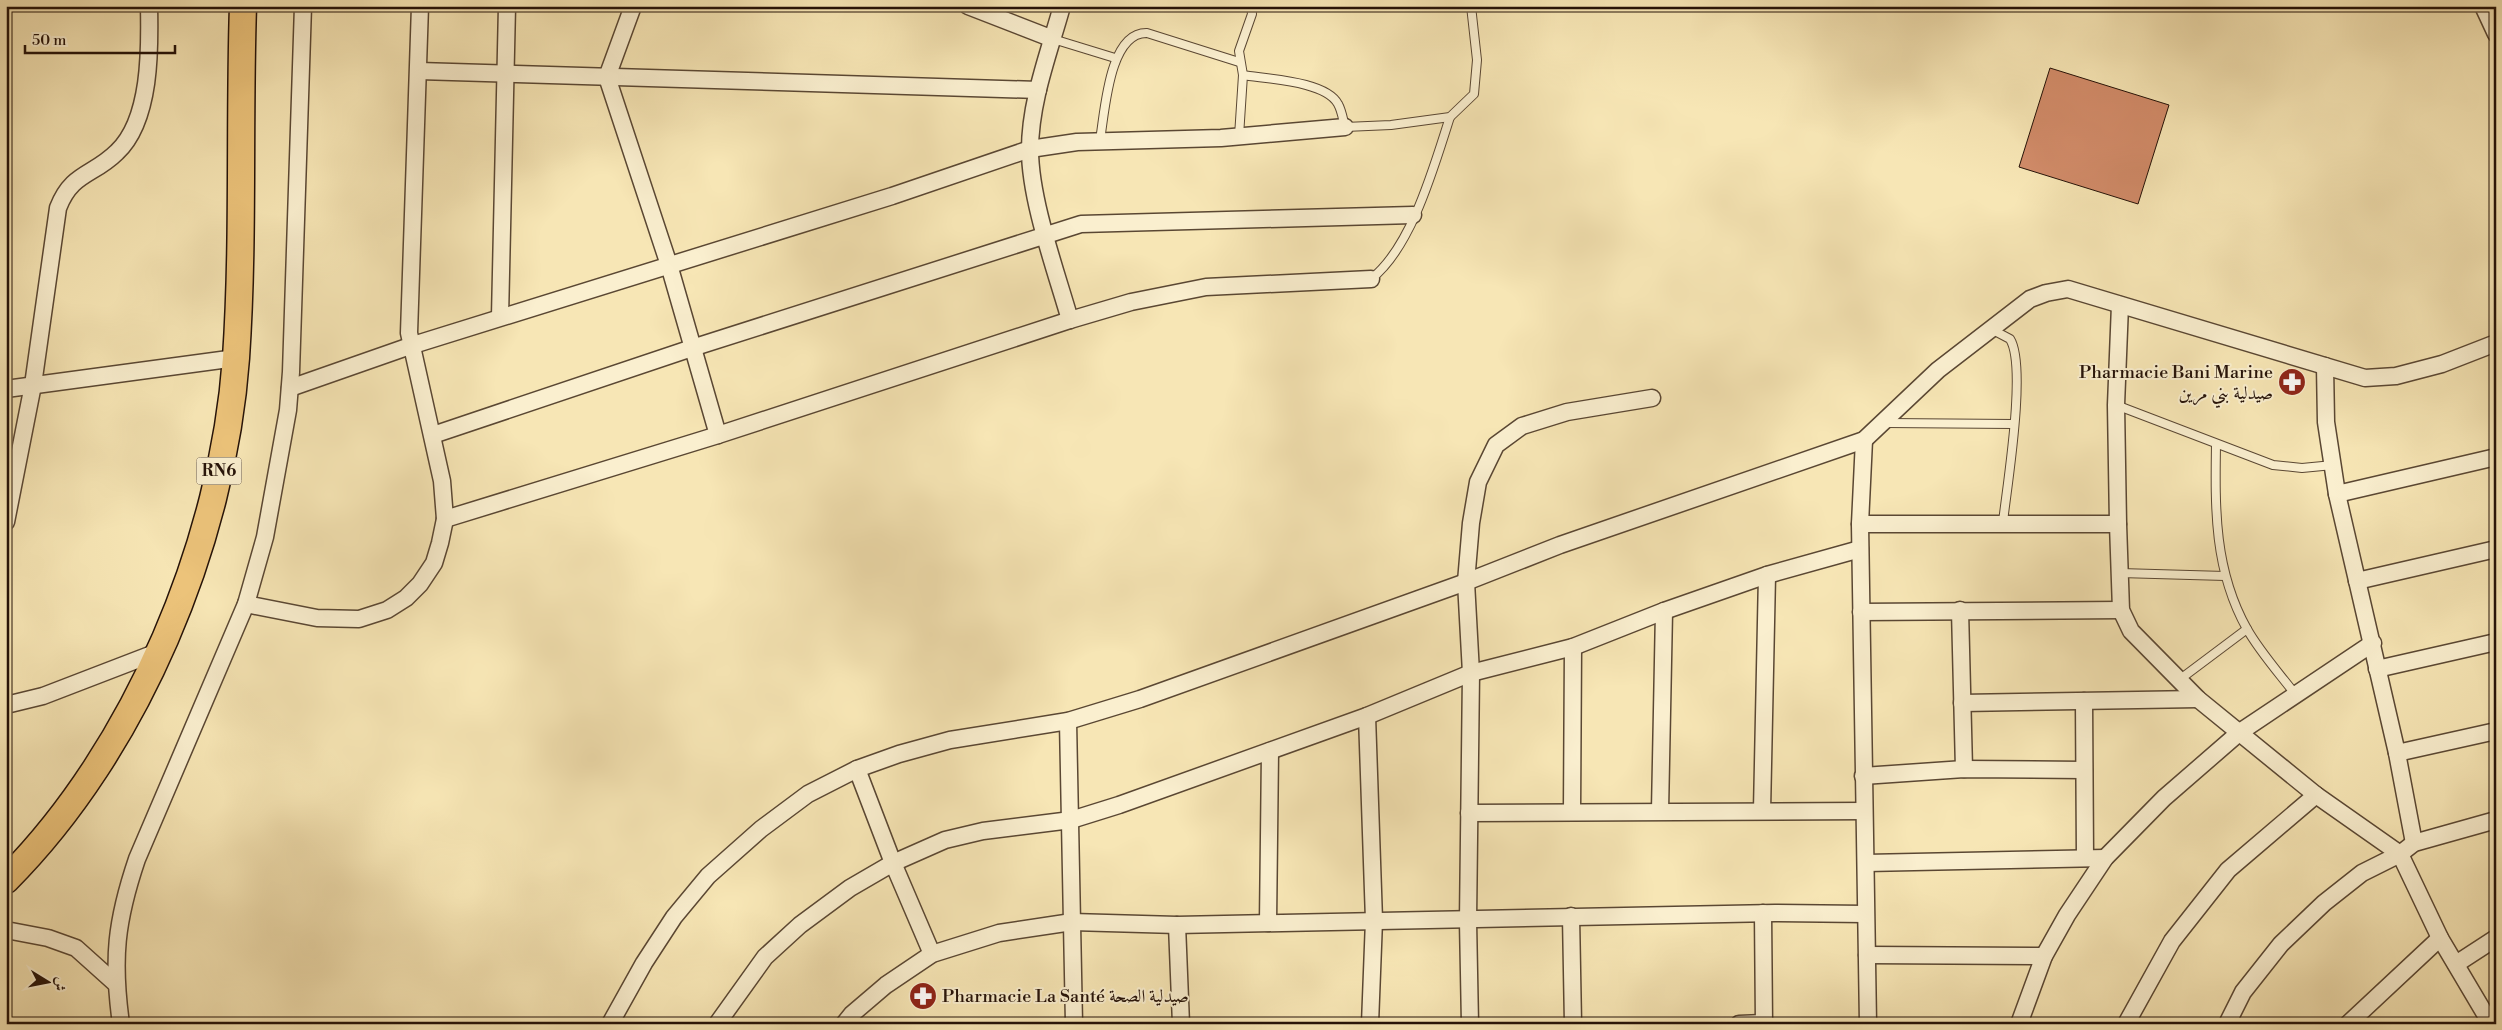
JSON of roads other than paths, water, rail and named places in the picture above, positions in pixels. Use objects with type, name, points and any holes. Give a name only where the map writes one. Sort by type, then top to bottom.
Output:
[{"type":"main road","name":"RN6","points":[[6,880],[57,825],[116,736],[160,651],[184,593],[212,499],[224,449],[236,358],[243,6]]},
{"type":"street","points":[[6,522],[32,386],[58,208],[65,192],[74,180],[118,151],[131,133],[147,84],[149,6]]},
{"type":"street","points":[[121,1024],[115,983],[116,950],[123,904],[137,858],[246,604],[265,537],[284,438],[290,388],[303,6]]},
{"type":"street","points":[[246,604],[317,618],[359,619],[387,610],[406,598],[420,584],[434,563],[445,520],[442,481],[433,435],[410,346],[409,320],[420,6]]},
{"type":"street","points":[[500,317],[507,6]]},
{"type":"street","points":[[632,6],[607,77],[669,264],[718,436]]},
{"type":"street","points":[[968,6],[1053,39]]},
{"type":"street","points":[[1062,6],[1038,90],[1030,150],[1034,185],[1046,237],[1070,320]]},
{"type":"street","points":[[2483,6],[2496,34]]},
{"type":"street","points":[[419,71],[1038,90]]},
{"type":"street","points":[[290,388],[500,317],[892,196],[1030,150],[1100,140],[1239,136],[1345,127]]},
{"type":"street","points":[[433,435],[692,348],[1046,237],[1081,224],[1098,222],[1414,215]]},
{"type":"street","points":[[445,520],[718,436],[1070,320],[1131,302],[1206,287],[1371,279]]},
{"type":"street","points":[[610,1024],[649,955],[674,917],[708,876],[761,829],[808,794],[857,769],[899,754],[950,740],[1068,721],[1140,699],[1466,582],[1569,542],[1864,440],[1938,370],[2030,299],[2046,293],[2068,289],[2365,378],[2396,376],[2442,364],[2496,343]]},
{"type":"street","points":[[2120,305],[2116,405],[2119,573],[2121,610],[2131,631],[2198,699],[2316,795],[2400,854],[2440,938],[2491,1024]]},
{"type":"street","points":[[6,389],[236,358]]},
{"type":"street","points":[[2325,366],[2326,422],[2337,494],[2373,643],[2414,843]]},
{"type":"street","points":[[1470,1024],[1468,921],[1471,673],[1466,582],[1471,523],[1478,482],[1496,445],[1522,426],[1567,412],[1652,398]]},
{"type":"street","points":[[1864,440],[1860,524],[1860,612],[1868,1024]]},
{"type":"street","points":[[2337,494],[2496,457]]},
{"type":"street","points":[[1860,524],[2003,522],[2118,524]]},
{"type":"street","points":[[2357,581],[2496,549]]},
{"type":"street","points":[[717,1024],[765,957],[800,925],[850,888],[892,863],[954,838],[983,831],[1071,820],[1119,806],[1367,716],[1471,673],[1573,647],[1664,611],[1767,575],[1860,550]]},
{"type":"street","points":[[1762,811],[1767,575]]},
{"type":"street","points":[[1960,610],[1964,769]]},
{"type":"street","points":[[1860,612],[2121,610]]},
{"type":"street","points":[[1660,811],[1664,611]]},
{"type":"street","points":[[2378,669],[2496,642]]},
{"type":"street","points":[[2021,1023],[2044,956],[2067,915],[2105,858],[2164,798],[2240,732],[2373,643]]},
{"type":"street","points":[[1572,812],[1573,647]]},
{"type":"street","points":[[6,704],[43,696],[160,651]]},
{"type":"street","points":[[1962,703],[2198,699]]},
{"type":"street","points":[[2084,701],[2085,858]]},
{"type":"street","points":[[1367,716],[1374,920],[1370,1024]]},
{"type":"street","points":[[1068,721],[1074,1024]]},
{"type":"street","points":[[2397,753],[2496,731]]},
{"type":"street","points":[[1268,923],[1270,751]]},
{"type":"street","points":[[857,769],[892,863],[932,954]]},
{"type":"street","points":[[1863,776],[1964,769],[2084,770]]},
{"type":"street","points":[[2126,1024],[2172,941],[2228,870],[2316,795]]},
{"type":"street","points":[[1469,813],[1864,811]]},
{"type":"street","points":[[2227,1024],[2243,992],[2281,944],[2324,902],[2362,873],[2400,854],[2414,843],[2496,820]]},
{"type":"street","points":[[1866,864],[2105,858]]},
{"type":"street","points":[[844,1024],[852,1014],[886,985],[932,954],[999,933],[1072,922],[1177,925],[1374,920],[1468,921],[1571,916],[1763,913],[1865,914]]},
{"type":"street","points":[[1739,1024],[1764,1024],[1763,913]]},
{"type":"street","points":[[1571,916],[1573,1024]]},
{"type":"street","points":[[1177,925],[1182,1024]]},
{"type":"street","points":[[6,930],[48,938],[76,948],[115,983]]},
{"type":"street","points":[[2348,1024],[2440,938]]},
{"type":"street","points":[[2456,964],[2496,938]]},
{"type":"street","points":[[1867,955],[2044,956]]},
{"type":"lane","points":[[1239,136],[1243,75],[1239,62],[1239,51],[1252,14],[1251,6]]},
{"type":"lane","points":[[1371,279],[1386,265],[1414,215],[1428,184],[1450,117],[1474,94],[1476,60],[1471,6]]},
{"type":"lane","points":[[1100,140],[1115,58],[1128,40],[1136,33],[1147,33],[1239,62]]},
{"type":"lane","points":[[1053,39],[1115,58]]},
{"type":"lane","points":[[1243,75],[1312,86],[1329,93],[1338,104],[1345,127],[1391,125],[1450,117]]},
{"type":"lane","points":[[1991,329],[2010,339],[2013,345],[2017,395],[2003,522]]},
{"type":"lane","points":[[2116,405],[2273,465],[2302,468],[2333,465]]},
{"type":"lane","points":[[1882,423],[2014,424]]},
{"type":"lane","points":[[2216,444],[2215,521],[2225,576],[2247,629],[2295,694]]},
{"type":"lane","points":[[2119,573],[2225,576]]},
{"type":"lane","points":[[2180,680],[2247,629]]},
{"type":"place","name":"Pharmacie Bani Marine صيدلية بني مرين","points":[[2292,382]]},
{"type":"place","name":"Pharmacie La Santé صيدلية الصحة","points":[[923,996]]}]
